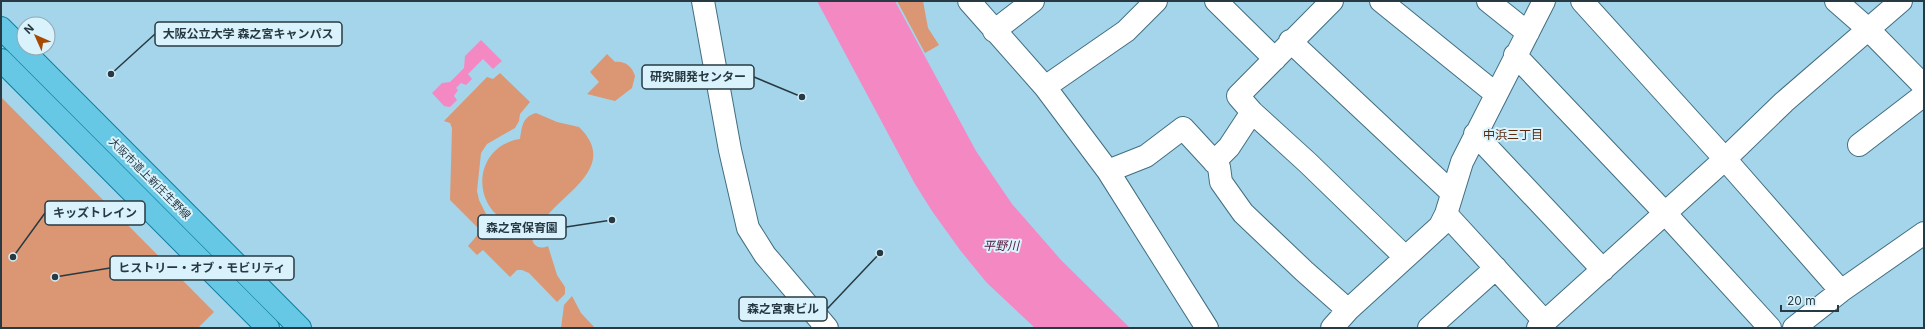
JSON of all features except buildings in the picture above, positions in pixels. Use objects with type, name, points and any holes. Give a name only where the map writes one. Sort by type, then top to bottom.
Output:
[{"type":"main road","name":"大阪市道上新庄生野線","points":[[1,28],[300,328]]},
{"type":"main road","name":"大阪市道上新庄生野線","points":[[1,60],[268,328]]},
{"type":"street","points":[[703,1],[730,150],[748,228],[765,255],[827,328]]},
{"type":"street","points":[[969,1],[1045,87],[1108,171],[1207,328]]},
{"type":"street","points":[[994,31],[1033,1]]},
{"type":"street","points":[[1045,87],[1126,31],[1156,1]]},
{"type":"street","points":[[1216,1],[1275,59]]},
{"type":"street","points":[[1332,1],[1290,41],[1275,59],[1238,96],[1252,112],[1308,163],[1405,257]]},
{"type":"street","points":[[1381,1],[1496,94]]},
{"type":"street","points":[[1488,1],[1528,33]]},
{"type":"street","points":[[1332,328],[1348,310],[1440,226],[1446,214],[1462,162],[1515,55],[1544,1]]},
{"type":"street","points":[[1582,1],[1725,159],[1841,291]]},
{"type":"street","points":[[1836,1],[1868,28],[1924,86]]},
{"type":"street","points":[[1446,214],[1496,268],[1541,325],[1664,212],[1725,159],[1784,102],[1900,1]]},
{"type":"street","points":[[1290,41],[1452,193]]},
{"type":"street","points":[[1515,55],[1664,212],[1770,328]]},
{"type":"street","points":[[1859,145],[1924,95]]},
{"type":"street","points":[[1214,162],[1228,147],[1252,112]]},
{"type":"street","points":[[1108,171],[1146,156],[1183,128],[1219,167],[1221,182],[1243,213],[1304,271],[1348,310]]},
{"type":"street","points":[[1476,134],[1602,270]]},
{"type":"street","points":[[1794,328],[1841,291],[1924,233]]},
{"type":"street","points":[[1429,328],[1496,268]]},
{"type":"shaded area","points":[[897,1],[923,1],[928,28],[939,45],[925,53]]},
{"type":"shaded area","points":[[607,54],[615,62],[622,62],[628,65],[632,69],[635,76],[632,88],[615,101],[587,94],[599,82],[590,72]]},
{"type":"shaded area","points":[[500,73],[530,102],[520,114],[519,121],[515,128],[487,144],[481,153],[477,191],[479,200],[487,216],[477,227],[450,200],[452,128],[450,123],[444,121],[487,77],[493,79]]},
{"type":"shaded area","points":[[1,97],[214,312],[198,328],[1,328]]},
{"type":"shaded area","points":[[536,113],[557,122],[579,127],[590,142],[593,156],[590,169],[582,181],[559,203],[540,226],[528,227],[509,223],[496,214],[488,203],[483,190],[483,176],[486,164],[494,152],[505,144],[520,139],[525,120]]},
{"type":"shaded area","points":[[492,218],[515,232],[532,236],[533,242],[539,247],[542,248],[548,246],[557,275],[565,287],[565,294],[557,302],[529,273],[522,270],[517,270],[510,277],[483,250],[477,255],[468,246]]},
{"type":"shaded area","points":[[572,296],[581,313],[595,328],[561,328],[564,305]]},
{"type":"water","name":"平野川","points":[[817,1],[895,1],[976,151],[1012,204],[1061,260],[1130,328],[1035,328],[987,283],[960,250],[915,184]]},
{"type":"water","points":[[481,40],[502,61],[493,69],[483,59],[468,74],[472,79],[466,85],[461,83],[456,88],[458,90],[454,96],[457,100],[450,107],[444,106],[432,93],[442,83],[450,82],[464,68],[465,56]]},
{"type":"place","name":"大阪公立大学 森之宮キャンパス","points":[[111,74]]},
{"type":"place","name":"研究開発センター","points":[[802,97]]},
{"type":"place","name":"森之宮保育園","points":[[612,220]]},
{"type":"place","name":"森之宮東ビル","points":[[880,253]]},
{"type":"place","name":"キッズトレイン","points":[[13,257]]},
{"type":"place","name":"ヒストリー・オブ・モビリティ","points":[[55,277]]},
{"type":"district","name":"中浜三丁目","points":[[1513,135]]}]
